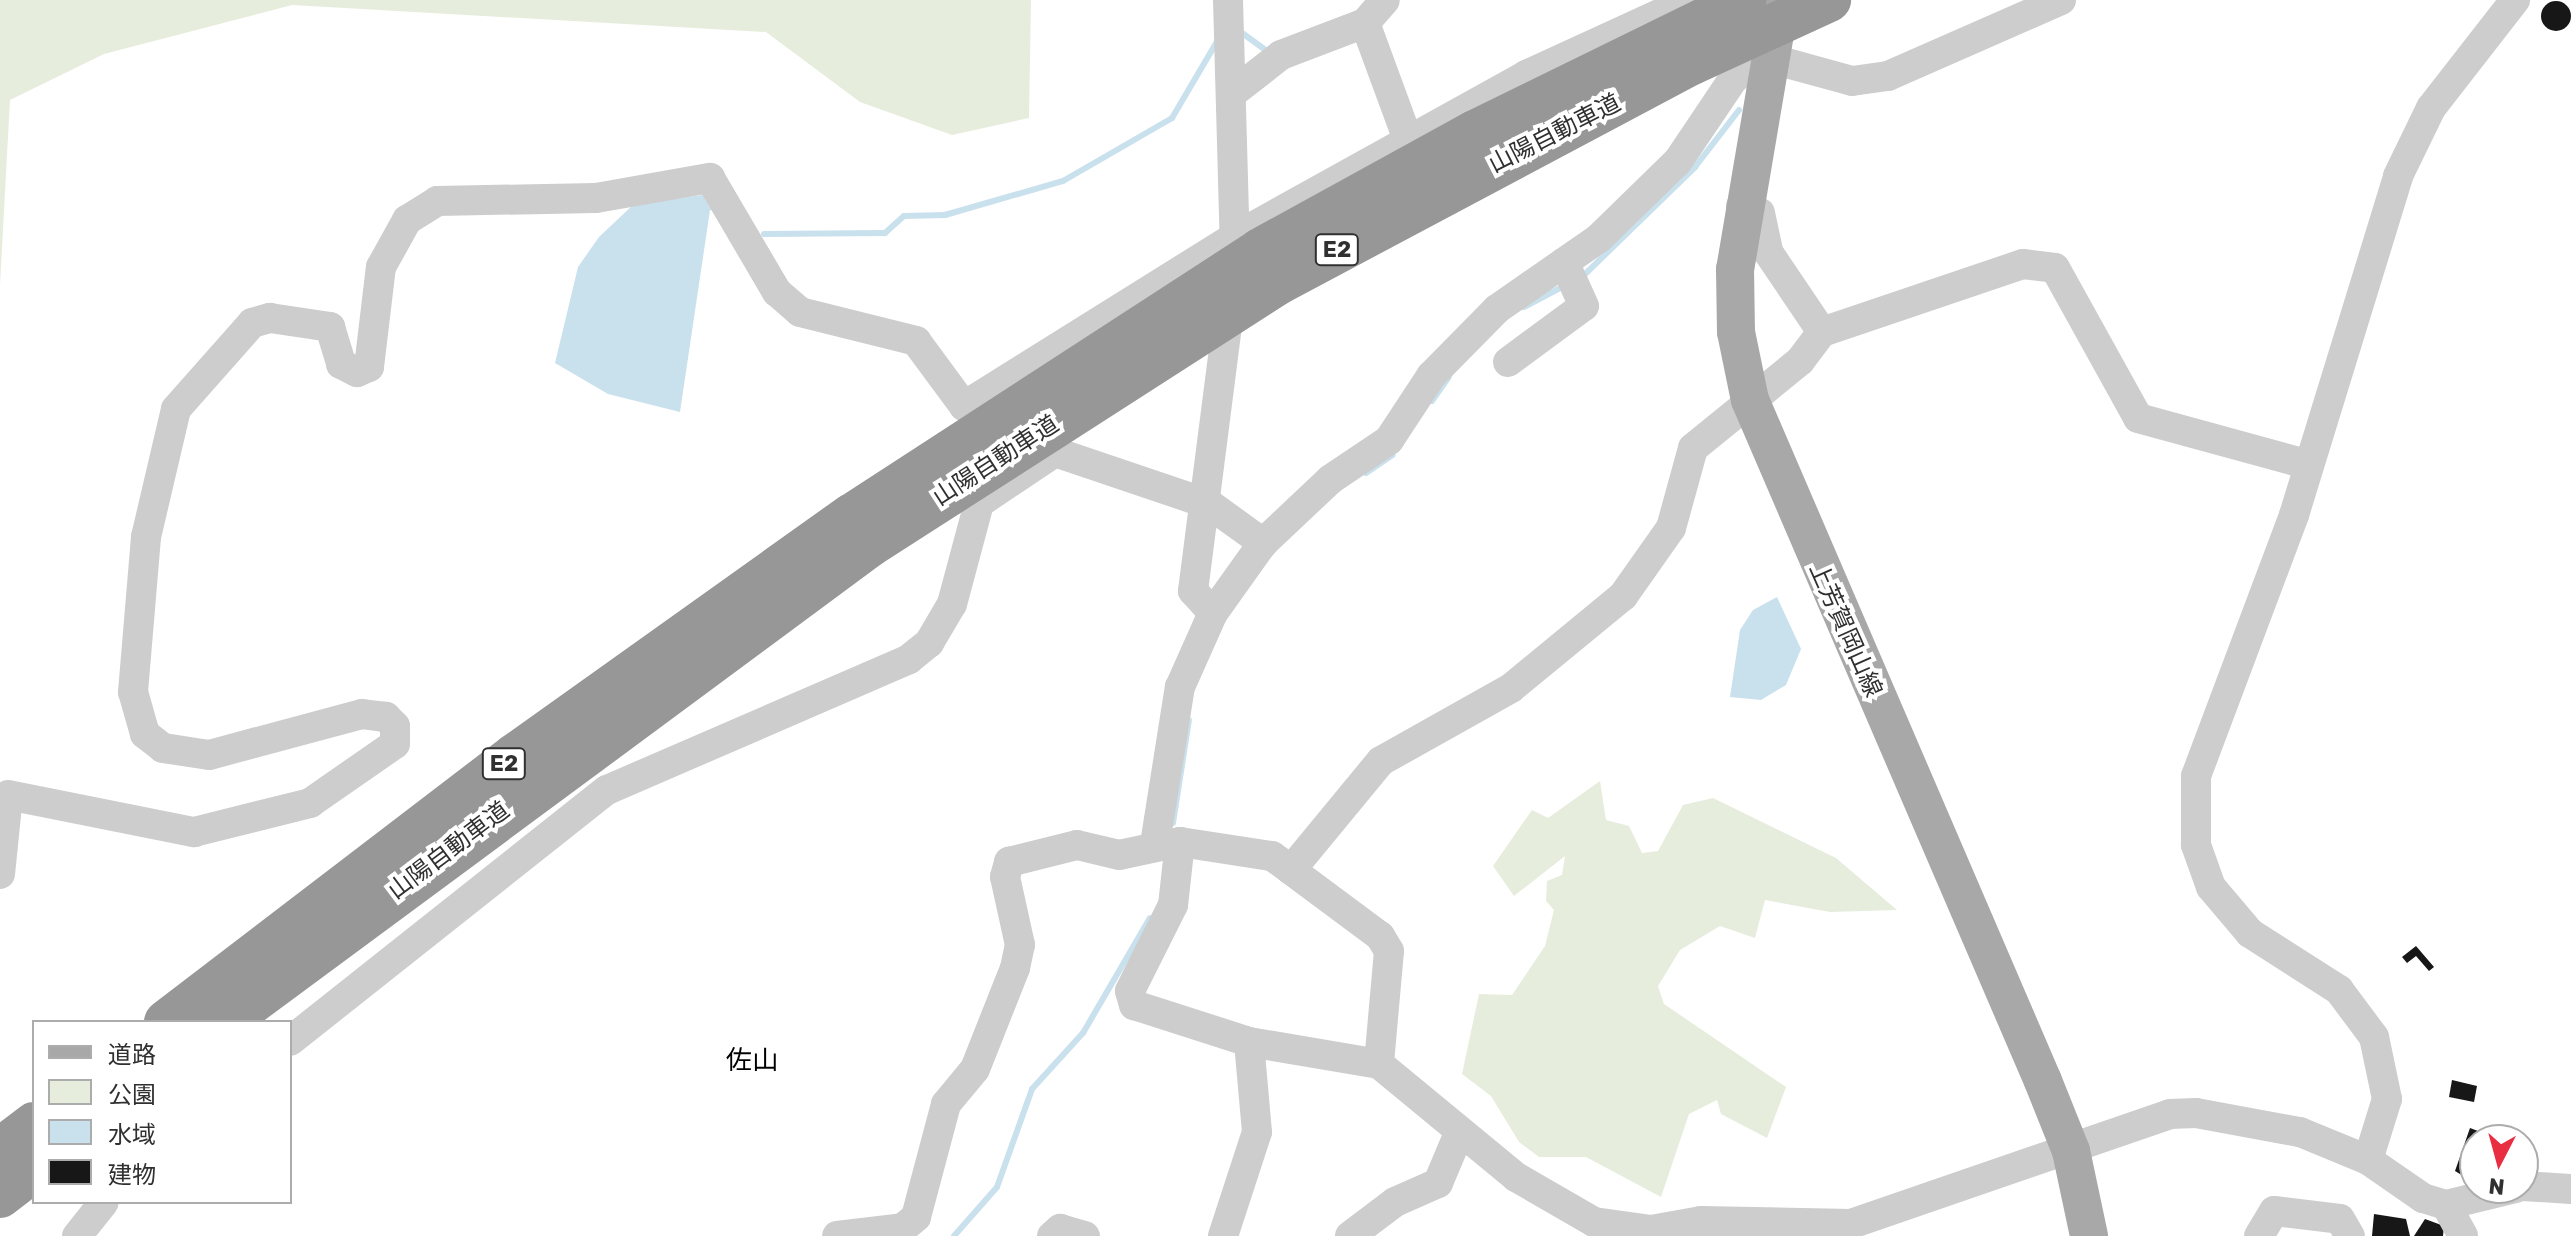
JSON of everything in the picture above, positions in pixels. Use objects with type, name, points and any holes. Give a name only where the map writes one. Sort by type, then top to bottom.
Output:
[{"type":"highway","name":"山陽自動車道","points":[[169,1020],[514,756],[860,530],[1260,250],[1475,132],[1744,0]]},
{"type":"highway","name":"山陽自動車道","points":[[228,1020],[860,530],[1276,284],[1679,69],[1829,0]]},
{"type":"highway","points":[[0,1150],[32,1126]]},
{"type":"highway","points":[[0,1196],[32,1172]]},
{"type":"main road","name":"上芳賀岡山線","points":[[1781,0],[1765,57],[1741,206],[1736,332],[1750,400],[2071,1151],[2089,1236]]},
{"type":"street","points":[[1235,91],[1277,58],[1366,28],[1385,0]]},
{"type":"street","points":[[964,406],[1236,236],[1526,75],[1690,0]]},
{"type":"street","points":[[2061,0],[1877,79],[1852,81],[1765,57],[1733,79],[1678,161],[1564,262],[1497,309],[1431,376],[1389,440],[1331,479],[1263,543],[1213,613],[1180,687],[1168,843],[1173,905],[1130,991],[1134,1005],[1249,1042],[1379,1064],[1459,1133],[1594,1222],[1640,1229],[1701,1221],[1851,1224],[2071,1151],[2170,1114],[2196,1113],[2300,1132],[2368,1160],[2423,1198],[2446,1205],[2459,1202]]},
{"type":"street","points":[[2368,1160],[2387,1099],[2374,1037],[2339,990],[2227,910],[2196,845],[2202,746],[2294,515],[2306,464],[2365,266],[2414,138],[2515,0]]},
{"type":"street","points":[[1213,613],[1193,591],[1209,504],[1236,236],[1235,91],[1230,20]]},
{"type":"street","points":[[1366,28],[1408,140]]},
{"type":"street","points":[[0,874],[8,795],[194,832],[310,803],[395,744],[395,726],[386,717],[362,714],[209,755],[163,748],[145,734],[133,692],[146,537],[176,409],[252,323],[270,318],[330,327],[341,364],[357,372],[369,367],[381,267],[393,238],[420,209],[437,201],[596,198],[710,178],[777,292],[800,312],[916,341],[964,406],[1055,452],[1209,504],[1263,543]]},
{"type":"street","points":[[1741,206],[1760,213],[1768,252],[1822,332]]},
{"type":"street","points":[[1291,870],[1381,761],[1511,688],[1623,596],[1671,528],[1693,448],[1800,361],[1822,332],[2040,261],[2055,268],[2138,418],[2306,464]]},
{"type":"street","points":[[1508,362],[1584,306],[1564,262]]},
{"type":"street","points":[[292,1039],[607,790],[909,659],[929,643],[952,604],[979,503],[1055,452]]},
{"type":"street","points":[[837,1236],[903,1228],[916,1217],[946,1104],[975,1069],[1015,968],[1020,945],[1005,877],[1009,862],[1077,845],[1119,855],[1168,843],[1272,856],[1380,936],[1389,951],[1379,1064]]},
{"type":"street","points":[[1223,1236],[1257,1132],[1249,1042]]},
{"type":"street","points":[[1350,1236],[1395,1202],[1438,1183],[1459,1133]]},
{"type":"street","points":[[2539,1187],[2571,1189]]},
{"type":"street","points":[[77,1236],[102,1204]]},
{"type":"street","points":[[2446,1205],[2463,1236]]},
{"type":"street","points":[[2259,1236],[2274,1211],[2340,1219],[2350,1236]]},
{"type":"street","points":[[1052,1236],[1060,1229],[1085,1236]]},
{"type":"green space","points":[[0,0],[1031,0],[1029,118],[952,135],[860,102],[766,32],[292,5],[104,54],[10,100],[0,285]]},
{"type":"green space","points":[[1600,781],[1606,820],[1629,826],[1642,853],[1658,851],[1683,805],[1713,798],[1836,858],[1897,910],[1830,912],[1765,900],[1755,938],[1720,926],[1680,950],[1658,986],[1664,1004],[1786,1087],[1767,1138],[1721,1114],[1717,1100],[1689,1114],[1661,1197],[1586,1157],[1539,1157],[1519,1142],[1491,1096],[1462,1074],[1479,994],[1512,995],[1545,946],[1554,910],[1546,901],[1547,881],[1562,875],[1565,856],[1514,896],[1493,866],[1532,810],[1548,818]]},
{"type":"water","points":[[710,194],[718,212],[710,210],[680,412],[608,394],[555,363],[578,267],[599,237],[634,204]]},
{"type":"water","points":[[1777,597],[1801,649],[1786,685],[1761,700],[1730,697],[1740,630],[1753,610]]},
{"type":"building","points":[[2556,1],[2562,2],[2570,10],[2570,22],[2562,30],[2556,31],[2550,30],[2542,22],[2541,16],[2542,10],[2550,2]]},
{"type":"building","points":[[2416,946],[2434,967],[2429,971],[2416,956],[2407,963],[2402,957]]},
{"type":"building","points":[[2452,1080],[2477,1086],[2474,1102],[2449,1097]]},
{"type":"building","points":[[2374,1214],[2406,1219],[2410,1236],[2372,1236]]},
{"type":"building","points":[[2425,1219],[2444,1226],[2443,1236],[2414,1236]]},
{"type":"waterway","points":[[1238,30],[1268,52]]},
{"type":"waterway","points":[[764,234],[885,233],[904,216],[945,215],[1063,181],[1172,118],[1218,40]]},
{"type":"waterway","points":[[1580,279],[1695,167],[1739,110]]},
{"type":"waterway","points":[[1524,307],[1564,286]]},
{"type":"waterway","points":[[1432,401],[1449,377]]},
{"type":"waterway","points":[[1366,473],[1393,455]]},
{"type":"waterway","points":[[1173,823],[1189,720]]},
{"type":"waterway","points":[[954,1236],[997,1187],[1032,1089],[1083,1033],[1150,918]]},
{"type":"district","name":"佐山","points":[[752,1061]]}]
